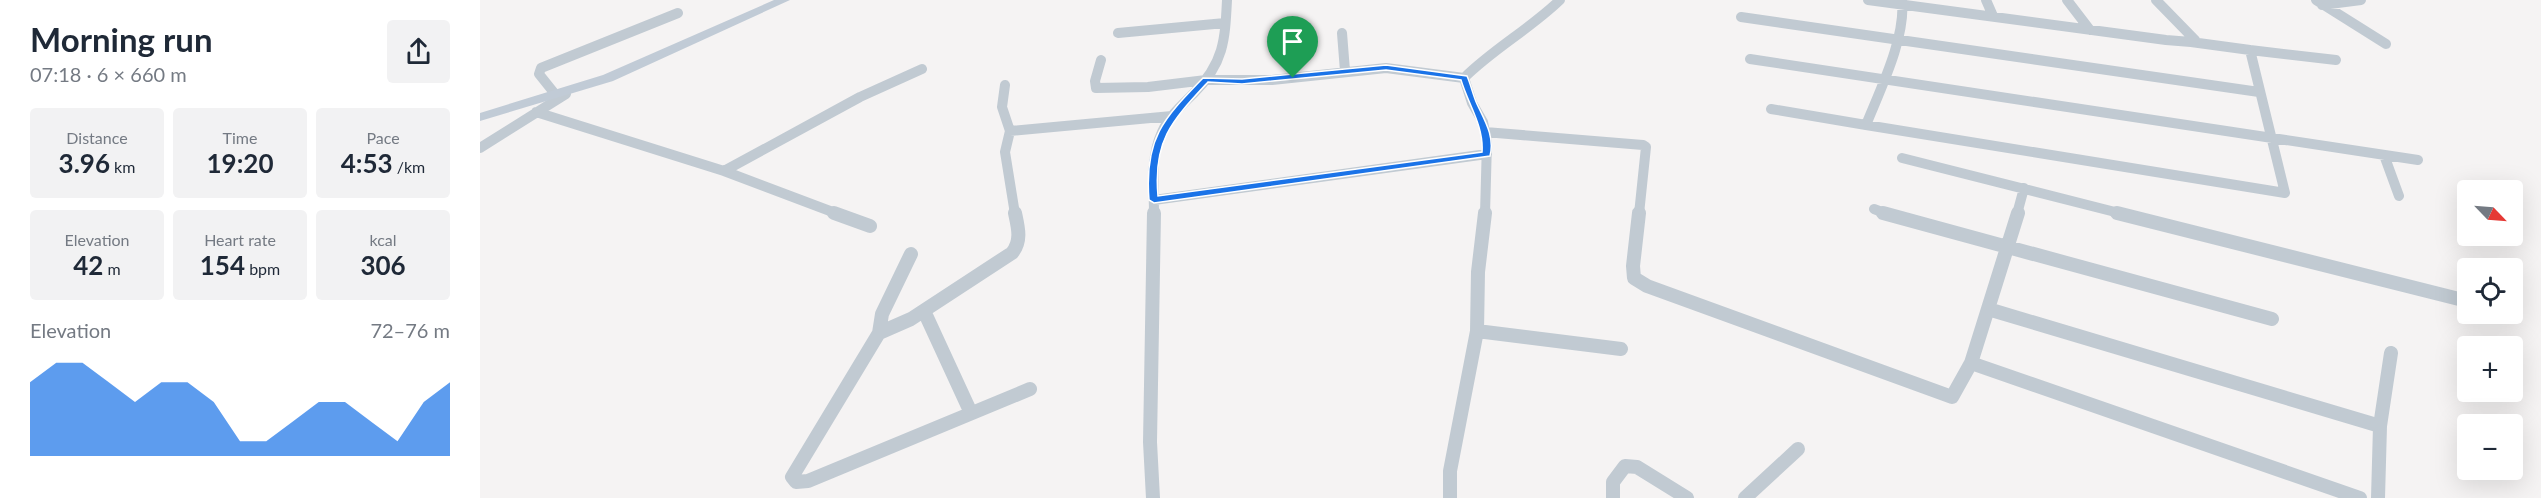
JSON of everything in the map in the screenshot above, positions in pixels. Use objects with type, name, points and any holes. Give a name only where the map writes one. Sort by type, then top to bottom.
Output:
[{"type":"street","points":[[480,117],[622,72],[784,0]]},
{"type":"street","points":[[1153,498],[1150,442],[1154,200],[1152,176],[1164,127],[1218,63],[1227,0]]},
{"type":"street","points":[[1101,60],[1095,81],[1096,88],[1148,87],[1206,80],[1272,80],[1386,68],[1464,78],[1488,56],[1539,20],[1560,0]]},
{"type":"street","points":[[1868,0],[1903,2],[2090,30],[2336,60]]},
{"type":"street","points":[[1986,0],[1993,16]]},
{"type":"street","points":[[2067,0],[2090,30]]},
{"type":"street","points":[[2156,0],[2193,38],[2191,42]]},
{"type":"street","points":[[2319,2],[2361,0]]},
{"type":"street","points":[[1866,124],[1896,41],[1904,13],[1903,2]]},
{"type":"street","points":[[2319,2],[2386,44]]},
{"type":"street","points":[[555,94],[539,74],[541,68],[678,13]]},
{"type":"street","points":[[1741,17],[2259,92]]},
{"type":"street","points":[[1118,33],[1225,23]]},
{"type":"street","points":[[1342,33],[1345,71]]},
{"type":"street","points":[[1771,109],[2285,193],[2250,50]]},
{"type":"street","points":[[1750,59],[2418,160]]},
{"type":"street","points":[[724,171],[881,86],[899,81],[922,69]]},
{"type":"street","points":[[1450,498],[1450,471],[1477,331],[1478,272],[1485,225],[1487,154],[1485,132],[1464,78]]},
{"type":"street","points":[[879,333],[924,311],[1012,253],[1018,246],[1019,236],[1005,152],[1010,131],[1002,107],[1005,85]]},
{"type":"street","points":[[480,148],[577,88]]},
{"type":"street","points":[[536,112],[724,171],[870,226]]},
{"type":"street","points":[[1010,131],[1172,116]]},
{"type":"street","points":[[1485,132],[1644,145],[1646,147],[1633,266],[1634,278],[1647,286],[1952,397],[1971,363],[2008,249],[2024,188]]},
{"type":"street","points":[[1154,200],[1487,154]]},
{"type":"street","points":[[2384,155],[2399,196]]},
{"type":"street","points":[[1902,158],[2457,298]]},
{"type":"street","points":[[1874,209],[2008,249],[2272,319]]},
{"type":"street","points":[[911,254],[882,314],[879,333],[792,477],[796,482],[808,482],[1030,389]]},
{"type":"street","points":[[1988,309],[2380,426]]},
{"type":"street","points":[[924,311],[971,413]]},
{"type":"street","points":[[1477,331],[1621,349]]},
{"type":"street","points":[[2378,498],[2380,426],[2391,353]]},
{"type":"street","points":[[1971,363],[2360,498]]},
{"type":"street","points":[[1746,498],[1797,449]]},
{"type":"street","points":[[1613,498],[1612,482],[1625,466],[1637,467],[1688,498]]},
{"type":"route","points":[[1386,68],[1464,78],[1472,103],[1483,122],[1487,154],[1154,200],[1152,176],[1164,127],[1206,80],[1242,81],[1293,78],[1386,68]]}]
